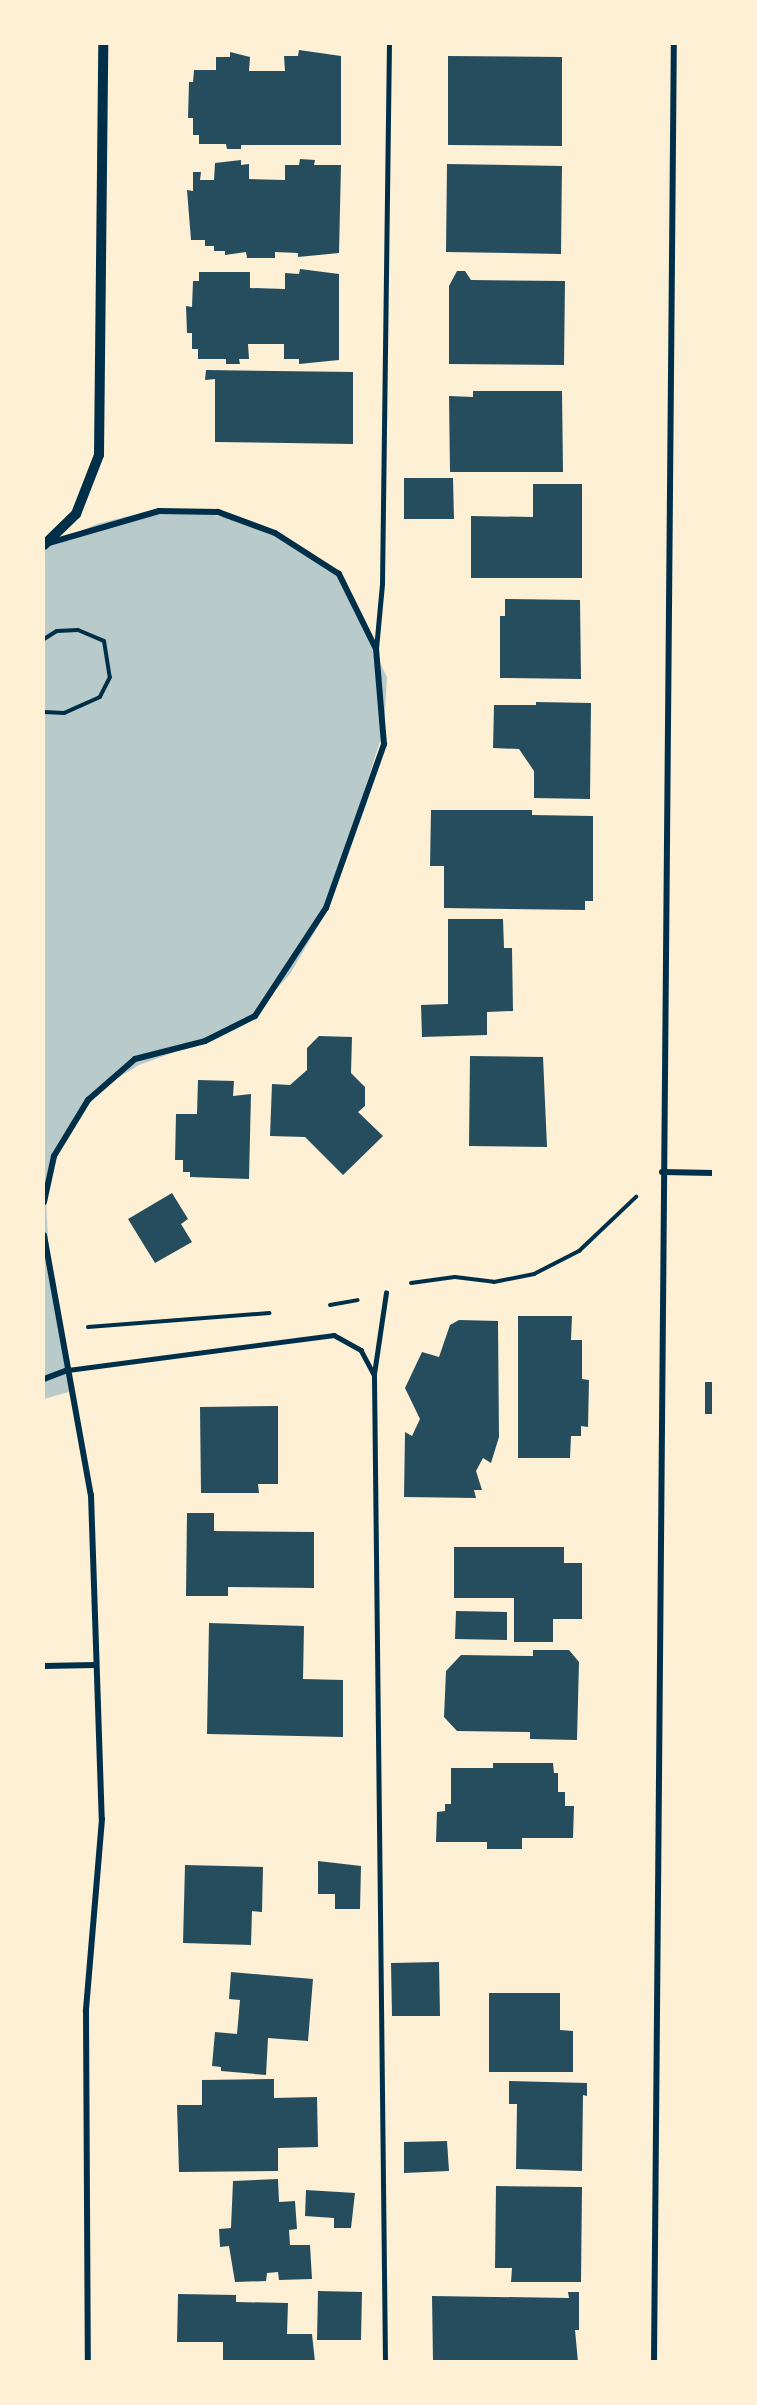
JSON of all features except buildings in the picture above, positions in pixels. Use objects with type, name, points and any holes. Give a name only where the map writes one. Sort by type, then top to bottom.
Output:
[{"type":"street","points":[[45,545],[76,514],[99,455],[103,44]]},
{"type":"street","points":[[654,2361],[662,1172],[674,44]]},
{"type":"street","points":[[44,1202],[54,1156],[88,1100],[135,1059],[205,1041],[255,1016],[326,908],[384,744],[376,649],[339,574],[275,532],[218,512],[159,511],[45,545]]},
{"type":"street","points":[[662,1172],[714,1173]]},
{"type":"street","points":[[44,1235],[91,1495],[102,1819],[86,2011],[88,2361]]},
{"type":"street","points":[[44,1379],[68,1370]]},
{"type":"street","points":[[44,1666],[95,1665]]},
{"type":"lane","points":[[376,649],[382,584],[389,44]]},
{"type":"lane","points":[[386,1293],[374,1374],[386,2361]]},
{"type":"lane","points":[[68,1370],[333,1335],[362,1350],[374,1374]]},
{"type":"path","points":[[44,639],[57,631],[78,630],[104,641],[110,677],[100,697],[64,712],[44,712]]},
{"type":"shaded area","points":[[148,511],[201,512],[264,527],[335,571],[387,677],[384,729],[325,914],[290,974],[253,1015],[202,1042],[139,1065],[105,1086],[76,1118],[55,1159],[46,1198],[48,1241],[72,1391],[44,1399],[44,547],[97,524]]}]
